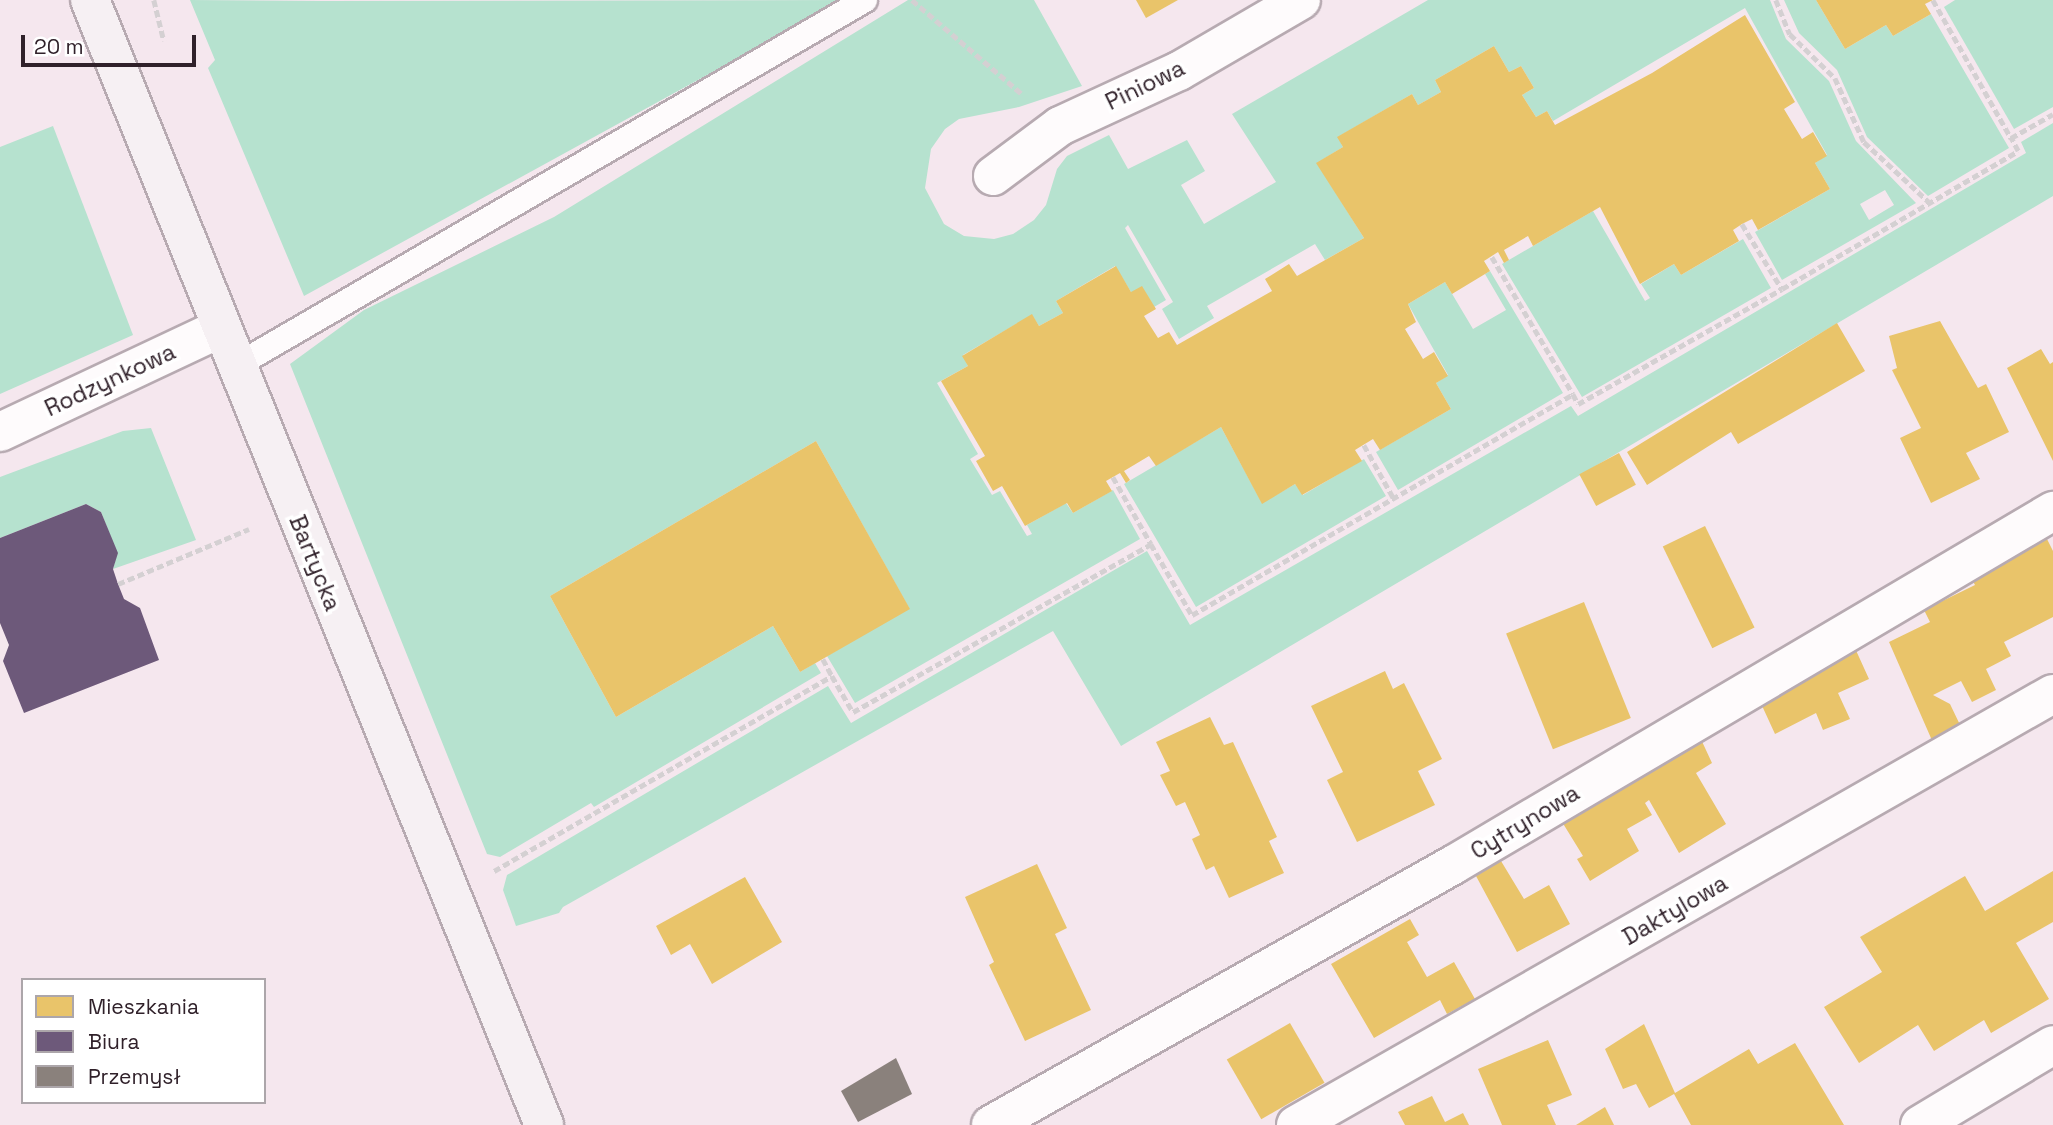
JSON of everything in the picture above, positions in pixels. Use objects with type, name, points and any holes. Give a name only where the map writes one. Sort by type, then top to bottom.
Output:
[{"type":"street","name":"Bartycka","points":[[90,0],[234,367],[544,1125]]},
{"type":"street","name":"Piniowa","points":[[993,176],[1060,126],[1179,71],[1301,0]]},
{"type":"street","name":"Rodzynkowa","points":[[0,432],[219,328]]},
{"type":"street","name":"Cytrynowa","points":[[991,1125],[1453,865],[2053,511]]},
{"type":"street","name":"Daktylowa","points":[[1296,1125],[2053,694]]},
{"type":"street","points":[[1920,1125],[2053,1045]]},
{"type":"lane","points":[[234,367],[864,0]]},
{"type":"path","points":[[912,0],[1060,126]]},
{"type":"path","points":[[1776,0],[1790,34],[1835,78],[1864,142],[1929,202]]},
{"type":"path","points":[[1492,257],[1578,404],[1782,289],[2018,151],[1933,0]]},
{"type":"path","points":[[2011,138],[2053,114]]},
{"type":"path","points":[[1742,224],[1782,289]]},
{"type":"path","points":[[1113,477],[1192,615],[1573,394]]},
{"type":"path","points":[[1364,444],[1394,499]]},
{"type":"path","points":[[823,659],[853,712],[1151,544]]},
{"type":"path","points":[[118,584],[200,550]]},
{"type":"path","points":[[486,875],[832,676]]},
{"type":"green space","points":[[190,0],[844,0],[304,296],[208,68],[215,60]]},
{"type":"green space","points":[[908,0],[1034,0],[1082,86],[1019,107],[959,119],[945,129],[931,149],[925,188],[944,224],[964,236],[994,239],[1013,234],[1034,220],[1046,205],[1057,169],[1067,156],[1109,135],[1128,169],[1187,140],[1205,171],[1181,185],[1204,224],[1276,182],[1232,114],[1428,0],[1770,0],[1786,39],[1829,81],[1856,141],[1916,203],[1782,280],[1755,232],[1830,189],[1815,163],[1827,155],[1745,8],[1553,121],[1547,111],[1536,117],[1522,95],[1534,88],[1521,66],[1509,72],[1494,46],[1435,80],[1441,92],[1418,105],[1412,94],[1338,137],[1343,147],[1317,163],[1364,238],[1325,260],[1315,244],[1207,306],[1214,318],[1179,339],[1162,309],[1173,302],[1128,225],[1125,228],[1166,300],[1154,307],[1131,292],[1115,266],[1056,301],[1063,313],[1039,326],[1032,315],[963,355],[968,366],[937,383],[978,454],[970,459],[992,495],[1000,491],[1027,536],[1032,534],[1027,525],[1066,503],[1073,513],[1113,490],[1140,539],[855,703],[827,656],[909,608],[816,441],[550,596],[616,717],[773,626],[800,672],[815,663],[821,673],[594,807],[591,803],[500,857],[487,854],[290,364],[364,310],[554,217]],"holes":[[[1885,190],[1894,205],[1869,220],[1860,204]]]},
{"type":"green space","points":[[1784,0],[1816,0],[1845,49],[1886,25],[1893,36],[1931,14],[2009,148],[1928,196],[1867,137],[1837,70],[1799,33]]},
{"type":"green space","points":[[1955,0],[2053,0],[2053,107],[2014,129],[1944,7]]},
{"type":"green space","points":[[2053,123],[2053,196],[1121,746],[1053,631],[563,907],[559,913],[516,926],[503,890],[507,875],[828,686],[851,723],[1147,551],[1190,625],[1571,406],[1578,416],[2026,153],[2021,142]]},
{"type":"green space","points":[[53,126],[133,335],[0,394],[0,147]]},
{"type":"green space","points":[[1593,211],[1645,301],[1650,298],[1641,284],[1674,264],[1681,275],[1743,239],[1771,288],[1582,397],[1502,264]]},
{"type":"green space","points":[[1490,271],[1563,393],[1398,490],[1376,452],[1451,409],[1436,383],[1448,375],[1408,304],[1445,282],[1473,329],[1506,310],[1485,274]]},
{"type":"green space","points":[[1221,427],[1262,503],[1295,484],[1303,495],[1364,459],[1386,496],[1196,607],[1124,484]]},
{"type":"green space","points":[[151,428],[196,540],[113,569],[117,553],[101,512],[86,504],[0,538],[0,477],[123,431]]},
{"type":"building: Mieszkania","points":[[1136,0],[1178,0],[1146,18]]},
{"type":"building: Mieszkania","points":[[1816,0],[1933,0],[1925,4],[1931,14],[1893,36],[1886,25],[1845,49]]},
{"type":"building: Mieszkania","points":[[1745,15],[1795,102],[1784,109],[1802,139],[1813,132],[1827,156],[1815,163],[1830,189],[1758,230],[1752,219],[1742,224],[1733,230],[1739,241],[1681,275],[1674,264],[1640,284],[1600,207],[1533,246],[1528,236],[1504,250],[1509,260],[1504,263],[1498,252],[1484,261],[1490,271],[1452,294],[1445,282],[1408,304],[1416,322],[1405,329],[1423,359],[1434,352],[1448,376],[1436,383],[1451,409],[1380,450],[1373,439],[1355,450],[1362,461],[1302,495],[1295,484],[1262,504],[1221,427],[1156,466],[1149,456],[1124,471],[1130,480],[1126,483],[1120,473],[1106,481],[1112,491],[1073,513],[1067,503],[1025,526],[1002,486],[993,491],[976,461],[985,456],[941,381],[968,366],[962,356],[1032,314],[1039,326],[1063,313],[1056,301],[1116,266],[1131,292],[1142,286],[1156,309],[1144,316],[1158,338],[1169,332],[1177,345],[1272,291],[1265,279],[1289,264],[1297,276],[1364,238],[1316,163],[1343,147],[1337,137],[1412,94],[1418,105],[1441,92],[1435,80],[1494,46],[1509,72],[1521,66],[1534,88],[1522,95],[1536,117],[1547,111],[1555,125],[1652,73]]},
{"type":"building: Mieszkania","points":[[1940,321],[1978,388],[1986,384],[2009,432],[1966,453],[1980,479],[1931,503],[1900,438],[1921,428],[1892,370],[1897,368],[1889,336]]},
{"type":"building: Mieszkania","points":[[1837,323],[1865,371],[1738,444],[1731,432],[1647,485],[1627,452]]},
{"type":"building: Mieszkania","points":[[2041,349],[2050,364],[2053,362],[2053,461],[2007,368]]},
{"type":"building: Mieszkania","points":[[816,441],[910,609],[800,672],[773,626],[616,717],[550,596]]},
{"type":"building: Mieszkania","points":[[1619,453],[1636,485],[1596,506],[1579,474]]},
{"type":"building: Mieszkania","points":[[1705,526],[1755,628],[1712,648],[1663,547]]},
{"type":"building: Mieszkania","points":[[2046,537],[2053,551],[2053,617],[2004,642],[2011,656],[1986,669],[1996,690],[1972,702],[1961,681],[1933,695],[1950,704],[1962,729],[1934,745],[1889,642],[1930,622],[1924,610],[1975,585],[1970,576]]},
{"type":"building: Mieszkania","points":[[1584,602],[1631,718],[1553,749],[1506,633]]},
{"type":"building: Mieszkania","points":[[1854,646],[1869,679],[1838,693],[1850,719],[1823,730],[1816,713],[1775,734],[1758,697]]},
{"type":"building: Mieszkania","points":[[1385,671],[1393,689],[1404,683],[1442,759],[1418,771],[1435,805],[1357,842],[1327,780],[1343,772],[1311,706]]},
{"type":"building: Mieszkania","points":[[1210,717],[1224,745],[1233,742],[1277,837],[1269,841],[1284,873],[1229,898],[1214,866],[1206,870],[1192,839],[1200,835],[1185,802],[1176,806],[1160,775],[1170,771],[1156,742]]},
{"type":"building: Mieszkania","points":[[1699,735],[1712,763],[1696,773],[1726,824],[1679,853],[1649,800],[1645,803],[1652,815],[1627,829],[1639,851],[1590,881],[1577,859],[1583,856],[1559,817]]},
{"type":"building: Mieszkania","points":[[1501,861],[1524,899],[1549,885],[1570,924],[1517,952],[1476,876]]},
{"type":"building: Mieszkania","points":[[1037,864],[1067,928],[1055,934],[1091,1010],[1025,1041],[989,965],[994,962],[965,897]]},
{"type":"building: Mieszkania","points":[[2053,871],[2053,922],[2016,943],[2049,999],[1991,1033],[1984,1020],[1934,1051],[1918,1025],[1859,1063],[1824,1007],[1882,972],[1860,937],[1965,876],[1985,911]]},
{"type":"building: Mieszkania","points":[[745,877],[782,942],[712,984],[690,944],[671,955],[656,926]]},
{"type":"building: Mieszkania","points":[[1410,919],[1419,935],[1407,942],[1427,977],[1454,962],[1475,999],[1447,1014],[1440,1000],[1374,1038],[1331,964]]},
{"type":"building: Mieszkania","points":[[1290,1023],[1324,1083],[1261,1119],[1227,1060]]},
{"type":"building: Mieszkania","points":[[1644,1024],[1675,1093],[1749,1049],[1758,1064],[1795,1043],[1844,1125],[1691,1125],[1674,1094],[1649,1108],[1636,1084],[1623,1089],[1605,1049]]},
{"type":"building: Mieszkania","points":[[1548,1040],[1572,1095],[1547,1105],[1556,1125],[1502,1125],[1478,1069]]},
{"type":"building: Mieszkania","points":[[1432,1096],[1445,1122],[1463,1113],[1469,1125],[1405,1125],[1398,1112]]},
{"type":"building: Mieszkania","points":[[1605,1107],[1614,1125],[1576,1125]]},
{"type":"building: Biura","points":[[86,504],[101,512],[118,553],[113,569],[118,584],[124,599],[140,608],[159,660],[24,713],[3,661],[9,645],[0,623],[0,538]]},
{"type":"building: Przemysł","points":[[896,1058],[912,1094],[858,1122],[841,1091]]}]
